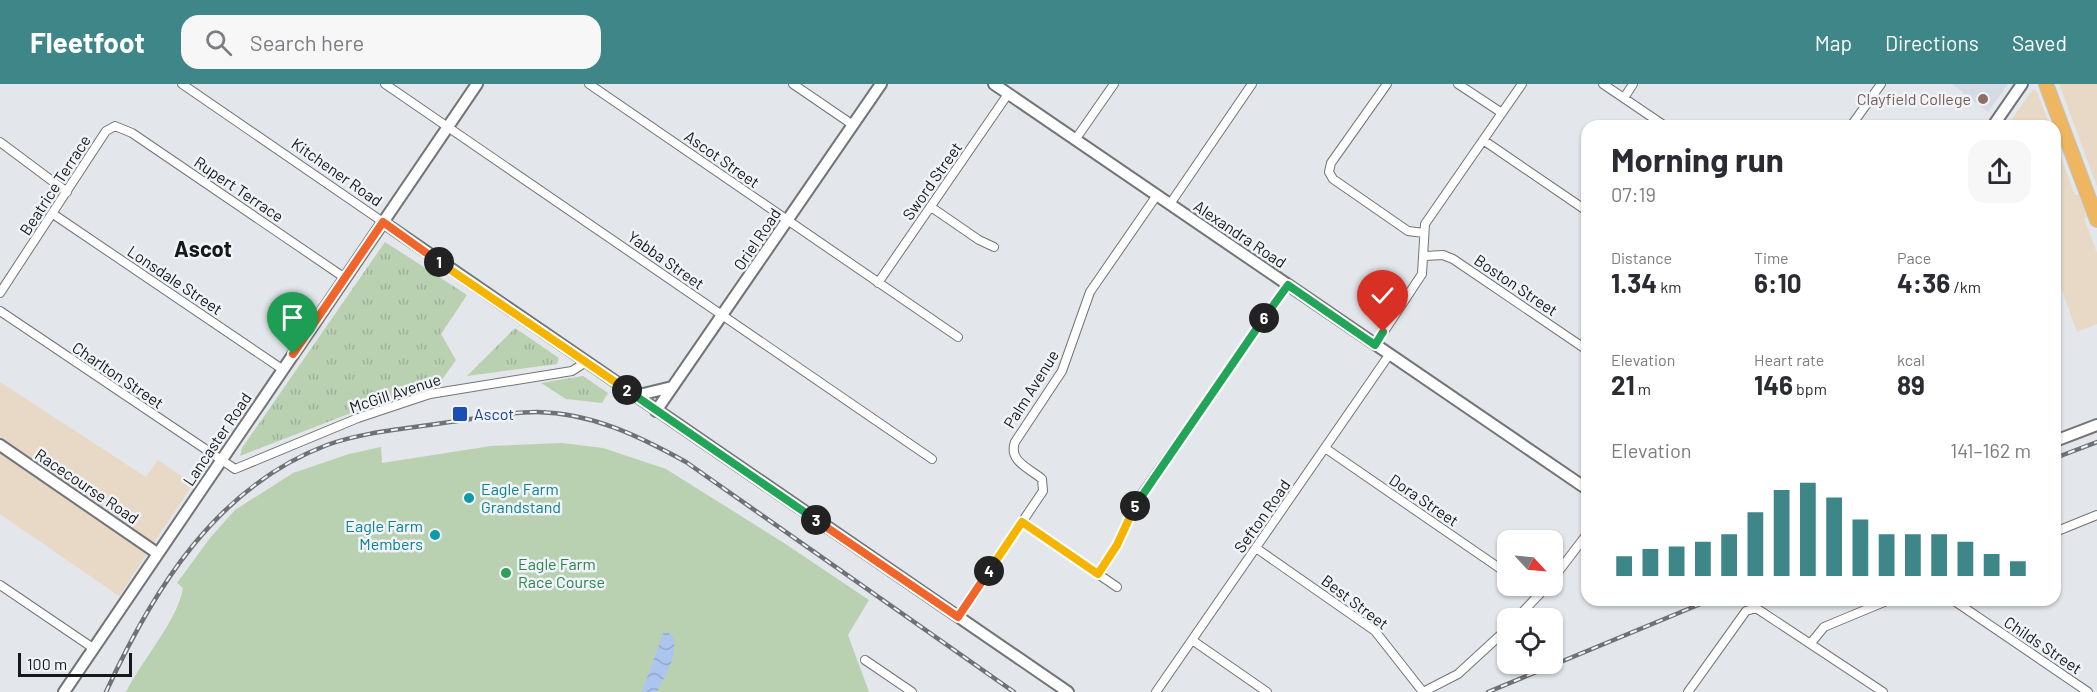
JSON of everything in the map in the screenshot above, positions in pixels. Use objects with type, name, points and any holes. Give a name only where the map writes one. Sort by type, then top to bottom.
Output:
[{"type":"highway","points":[[2046,84],[2060,120]]},
{"type":"highway","points":[[2061,124],[2097,220]]},
{"type":"street","name":"Kitchener Road","points":[[182,84],[1068,692]]},
{"type":"street","name":"Yabba Street","points":[[385,84],[932,459]]},
{"type":"street","name":"Lancaster Road","points":[[64,692],[477,84]]},
{"type":"street","name":"Ascot Street","points":[[589,84],[958,337]]},
{"type":"street","points":[[793,84],[853,125]]},
{"type":"street","name":"Oriel Road","points":[[656,411],[881,84]]},
{"type":"street","name":"Alexandra Road","points":[[994,84],[1581,485]]},
{"type":"street","points":[[1076,140],[1114,84]]},
{"type":"street","points":[[1170,204],[1252,84]]},
{"type":"street","points":[[1387,84],[1331,163],[1329,172],[1333,179],[1408,231],[1424,233]]},
{"type":"street","points":[[1458,84],[1502,113]]},
{"type":"street","points":[[1375,345],[1422,274],[1425,256],[1424,233],[1430,216],[1522,84]]},
{"type":"street","points":[[1603,84],[1656,120]]},
{"type":"street","points":[[1623,98],[1633,84]]},
{"type":"street","points":[[1855,120],[1881,84]]},
{"type":"street","points":[[1997,120],[2022,84]]},
{"type":"street","name":"Sword Street","points":[[878,283],[1008,94]]},
{"type":"street","name":"Beatrice Terrace","points":[[0,293],[106,131],[115,126]]},
{"type":"street","name":"Rupert Terrace","points":[[115,126],[132,133],[345,278]]},
{"type":"street","points":[[1483,140],[1581,207]]},
{"type":"street","points":[[0,142],[67,192]]},
{"type":"street","name":"Palm Avenue","points":[[958,617],[1042,493],[1044,485],[1042,479],[1016,459],[1013,451],[1015,442],[1062,372],[1090,292],[1157,195]]},
{"type":"street","points":[[931,207],[979,240],[994,247]]},
{"type":"street","name":"Lonsdale Street","points":[[53,214],[282,369]]},
{"type":"street","name":"Boston Street","points":[[1425,256],[1443,255],[1453,259],[1581,346]]},
{"type":"street","points":[[1098,574],[1117,545],[1140,496],[1288,285]]},
{"type":"street","name":"Charlton Street","points":[[0,311],[220,460]]},
{"type":"street","name":"Sefton Road","points":[[1156,692],[1389,355]]},
{"type":"street","name":"McGill Avenue","points":[[220,460],[235,470],[358,418],[430,394],[572,371],[585,362]]},
{"type":"street","points":[[635,396],[672,387]]},
{"type":"street","points":[[2061,437],[2097,425]]},
{"type":"street","name":"Racecourse Road","points":[[0,445],[157,553]]},
{"type":"street","name":"Dora Street","points":[[1324,448],[1497,566]]},
{"type":"street","points":[[2061,530],[2097,515]]},
{"type":"street","points":[[1022,522],[1117,587]]},
{"type":"street","points":[[1563,566],[1581,542]]},
{"type":"street","name":"Best Street","points":[[1256,548],[1375,631],[1423,692]]},
{"type":"street","points":[[0,585],[93,648]]},
{"type":"street","points":[[1527,608],[1538,596]]},
{"type":"street","points":[[1811,644],[1824,627],[1875,606]]},
{"type":"street","name":"Childs Street","points":[[1962,606],[2088,692]]},
{"type":"street","points":[[1688,692],[1744,614],[1751,608],[1763,611],[1877,690]]},
{"type":"street","points":[[1423,692],[1458,674],[1497,638]]},
{"type":"street","points":[[1192,640],[1267,692]]},
{"type":"street","points":[[865,660],[912,692]]},
{"type":"shaded area","name":"Clayfield College","points":[[1952,84],[2008,84],[1988,112]]},
{"type":"shaded area","points":[[2059,84],[2097,84],[2097,186],[2079,138]]},
{"type":"shaded area","points":[[2033,89],[2037,92],[2048,120],[2011,120]]},
{"type":"shaded area","points":[[2061,156],[2075,195],[2079,195],[2087,217],[2084,218],[2097,253],[2097,324],[2077,332],[2061,288]]},
{"type":"shaded area","points":[[0,382],[146,477],[158,460],[193,484],[119,596],[0,514]]},
{"type":"green space","points":[[385,242],[467,295],[441,334],[456,360],[441,381],[240,456],[242,448]]},
{"type":"green space","points":[[515,328],[559,358],[557,364],[467,376]]},
{"type":"green space","points":[[583,376],[608,393],[602,403],[566,399],[541,383]]},
{"type":"green space","name":"Eagle Farm Race Course","points":[[562,443],[603,448],[666,469],[784,543],[869,600],[848,635],[869,692],[126,692],[174,613],[183,588],[177,583],[210,538],[235,510],[293,473],[349,454],[381,447],[382,463],[491,446]]},
{"type":"water","points":[[664,631],[672,635],[673,656],[657,692],[642,692]]},
{"type":"railway","points":[[106,692],[124,654],[167,580],[192,546],[252,487],[288,463],[341,441],[370,434],[525,412],[557,413],[596,421],[651,443],[686,462],[1014,692]]},
{"type":"railway","points":[[2061,456],[2097,442]]},
{"type":"railway","points":[[1488,692],[1696,606]]},
{"type":"place","name":"Clayfield College","points":[[1983,99]]},
{"type":"place","name":"Ascot","points":[[460,414]]},
{"type":"place","name":"Eagle Farm Grandstand","points":[[469,498]]},
{"type":"place","name":"Eagle Farm Members","points":[[435,535]]},
{"type":"place","name":"Eagle Farm Race Course","points":[[506,573]]},
{"type":"district","name":"Ascot","points":[[203,249]]},
{"type":"route","points":[[293,354],[383,222],[958,617],[1022,522],[1098,574],[1117,545],[1140,496],[1288,285],[1375,345],[1383,332]]}]
